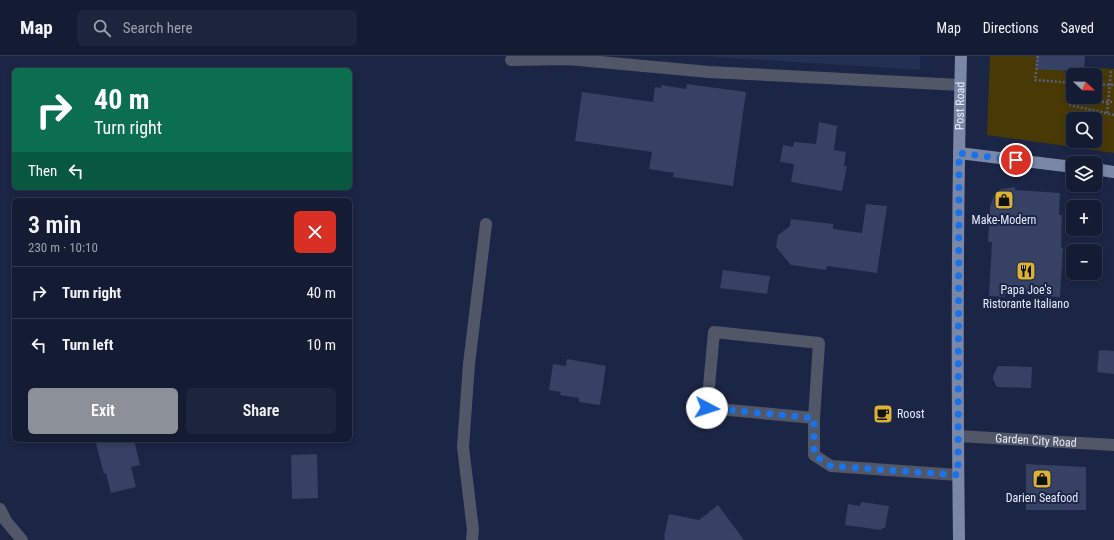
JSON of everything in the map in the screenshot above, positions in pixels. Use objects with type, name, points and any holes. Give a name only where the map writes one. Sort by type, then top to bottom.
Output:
[{"type":"main road","name":"Post Road","points":[[959,540],[959,153],[961,56]]},
{"type":"main road","points":[[959,153],[1066,166]]},
{"type":"main road","points":[[1102,170],[1114,172]]},
{"type":"street","points":[[511,60],[568,59],[709,72],[960,85]]},
{"type":"street","points":[[472,540],[473,530],[463,447],[469,364],[486,224]]},
{"type":"street","points":[[814,418],[707,408],[714,332],[819,343],[814,418],[814,455],[831,466],[958,475]]},
{"type":"street","name":"Garden City Road","points":[[958,436],[1114,446]]},
{"type":"street","points":[[0,509],[6,521],[22,540]]},
{"type":"path","points":[[1038,56],[1035,80],[1066,82]]},
{"type":"path","points":[[1107,113],[1111,71]]},
{"type":"path","points":[[1102,84],[1114,85]]},
{"type":"path","points":[[1102,102],[1114,102]]},
{"type":"path","points":[[1070,104],[1114,115]]},
{"type":"shaded area","points":[[702,56],[920,56],[920,70]]},
{"type":"shaded area","points":[[990,56],[1051,56],[1066,74],[1066,104],[1102,104],[1102,68],[1114,69],[1114,153],[1079,148],[1102,148],[1102,112],[1066,112],[1066,146],[987,135]]},
{"type":"building","points":[[1036,56],[1085,56],[1084,68],[1066,68],[1066,71],[1036,69]]},
{"type":"building","points":[[687,84],[746,92],[733,186],[673,177],[674,173],[649,169],[652,152],[575,141],[582,92],[653,102],[655,87],[661,88],[661,85],[686,89]]},
{"type":"building","points":[[819,122],[837,126],[834,150],[846,152],[844,166],[847,166],[842,191],[791,182],[794,164],[780,162],[783,145],[793,147],[794,142],[816,144]]},
{"type":"building","points":[[1015,187],[1015,190],[1060,193],[1059,215],[1062,215],[1061,247],[1063,248],[1060,297],[1005,294],[1005,297],[989,296],[992,242],[988,242],[990,207],[994,195],[1001,189]]},
{"type":"building","points":[[866,204],[887,206],[877,273],[827,266],[826,270],[791,265],[776,247],[778,235],[790,226],[791,219],[833,224],[833,229],[862,233]]},
{"type":"building","points":[[723,270],[770,276],[767,294],[720,288]]},
{"type":"building","points":[[1099,350],[1114,351],[1114,374],[1097,372]]},
{"type":"building","points":[[567,359],[606,366],[600,405],[579,402],[579,398],[560,395],[561,392],[549,390],[553,364],[566,366]]},
{"type":"building","points":[[998,366],[1032,367],[1031,388],[997,387],[993,376]]},
{"type":"building","points":[[96,442],[134,442],[140,465],[131,467],[136,487],[111,493],[106,473],[104,474]]},
{"type":"building","points":[[317,454],[318,498],[292,499],[291,455]]},
{"type":"building","points":[[1026,464],[1086,467],[1086,510],[1026,510]]},
{"type":"building","points":[[861,502],[889,506],[885,528],[882,528],[881,530],[845,525],[848,504],[860,506]]},
{"type":"building","points":[[718,505],[744,540],[664,540],[669,514],[699,520]]},
{"type":"place","name":"Make-Modern","points":[[1004,200]]},
{"type":"place","name":"Papa Joe's Ristorante Italiano","points":[[1026,271]]},
{"type":"place","name":"Roost","points":[[883,414]]},
{"type":"place","name":"Darien Seafood","points":[[1042,479]]},
{"type":"route","points":[[707,408],[814,418],[814,455],[831,466],[958,475],[959,153],[1016,160]]}]
